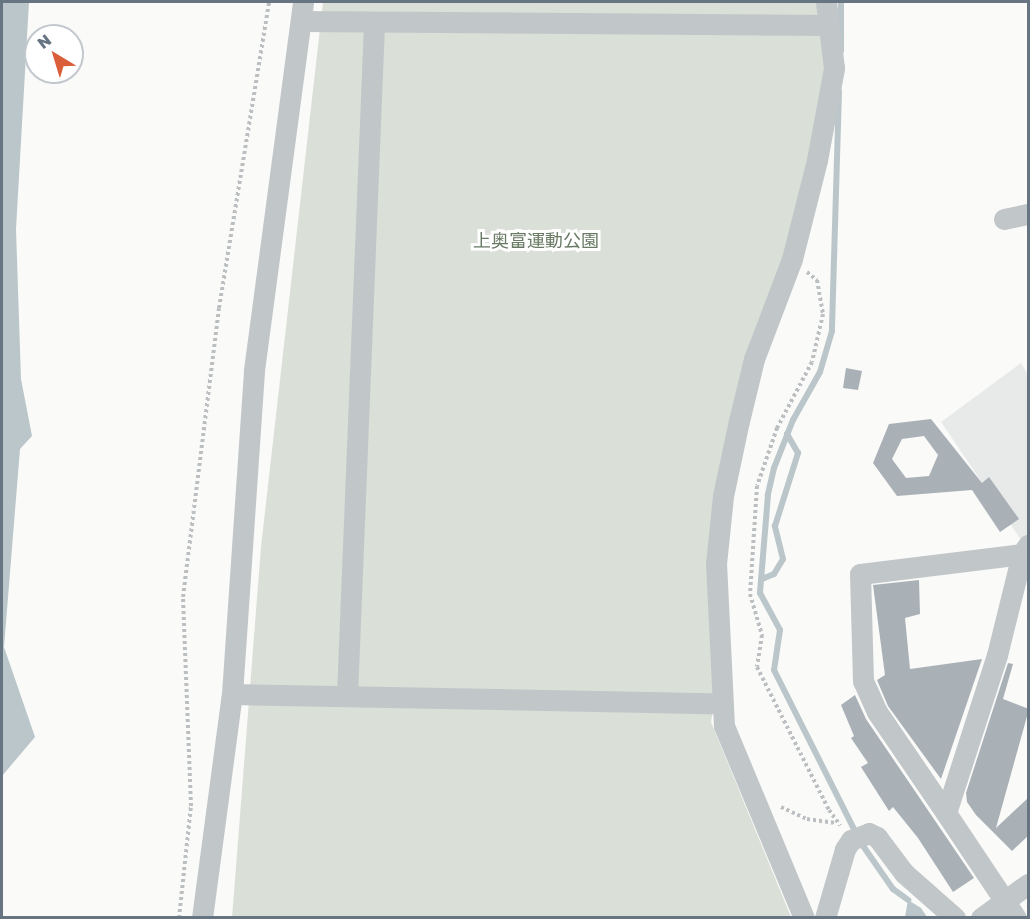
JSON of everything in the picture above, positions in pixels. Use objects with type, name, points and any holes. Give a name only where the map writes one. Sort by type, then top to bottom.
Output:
[{"type":"street","points":[[804,918],[724,726],[716,564],[723,496],[754,359],[792,260],[818,160],[834,68],[826,2]]},
{"type":"street","points":[[202,918],[232,694],[254,370],[302,11],[374,24],[829,25]]},
{"type":"street","points":[[347,696],[374,24]]},
{"type":"street","points":[[1004,219],[1029,214]]},
{"type":"street","points":[[946,813],[997,655],[1025,550],[860,574],[863,681],[877,712],[1010,909]]},
{"type":"street","points":[[232,694],[722,703]]},
{"type":"street","points":[[825,918],[845,849],[859,835],[869,833],[877,837],[904,873],[955,918]]},
{"type":"street","points":[[981,918],[1010,909],[1029,884]]},
{"type":"path","points":[[179,918],[192,806],[183,597],[219,308],[269,2]]},
{"type":"path","points":[[792,260],[817,280],[823,314],[812,362],[777,428],[757,486],[750,594],[762,635],[757,667],[837,824]]},
{"type":"path","points":[[748,787],[807,819],[837,824],[859,835]]},
{"type":"shaded area","points":[[2,2],[29,2],[28,24],[24,24],[24,84],[16,229],[21,379],[32,436],[20,449],[4,647],[35,737],[2,776]]},
{"type":"shaded area","points":[[1021,363],[1028,375],[1028,535],[1021,540],[941,422]]},
{"type":"shaded area","points":[[908,900],[921,908],[927,917],[905,917]]},
{"type":"green space","name":"上奥富運動公園","points":[[323,2],[822,2],[829,71],[786,250],[718,482],[717,686],[711,722],[791,917],[232,918],[261,547]]},
{"type":"building","points":[[846,368],[862,371],[858,390],[843,388]]},
{"type":"building","points":[[931,419],[982,483],[989,477],[1019,519],[1000,532],[972,490],[897,496],[873,463],[889,424]],"holes":[[[924,436],[938,455],[929,476],[906,478],[892,459],[902,439]]]},
{"type":"building","points":[[919,580],[920,614],[905,618],[910,669],[982,659],[941,779],[888,706],[877,680],[885,675],[873,585]]},
{"type":"building","points":[[1008,663],[1013,664],[1003,699],[1029,709],[996,828],[1029,797],[1029,835],[1012,851],[976,815],[967,802],[966,793]]},
{"type":"building","points":[[855,695],[866,719],[974,878],[953,892],[918,838],[893,807],[889,811],[861,767],[868,763],[851,738],[854,736],[841,705]]},
{"type":"waterway","points":[[841,2],[841,51]]},
{"type":"waterway","points":[[839,91],[832,331],[820,372],[793,420],[774,468],[768,495],[760,593],[780,630],[774,670],[861,843],[893,889],[908,900]]},
{"type":"waterway","points":[[762,579],[774,574],[783,559],[775,526],[798,453],[787,434]]}]
